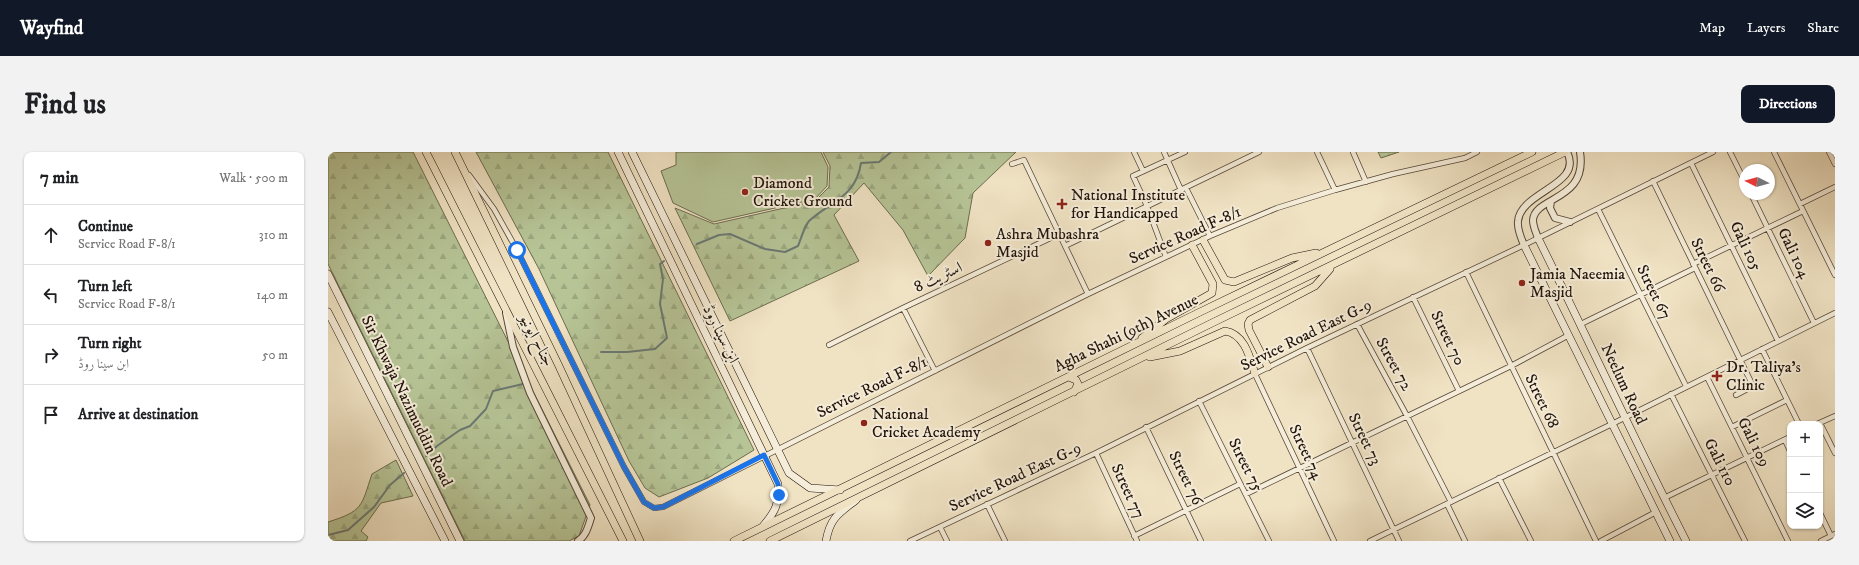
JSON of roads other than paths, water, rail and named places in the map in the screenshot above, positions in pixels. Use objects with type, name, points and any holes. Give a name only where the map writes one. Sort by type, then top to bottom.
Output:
[{"type":"main road","name":"جناح ایونیو","points":[[426,152],[623,541]]},
{"type":"main road","name":"جناح ایونیو","points":[[455,152],[558,364],[640,541]]},
{"type":"main road","name":"ابن سینا روڈ","points":[[618,152],[778,484],[779,495],[774,514],[762,528]]},
{"type":"main road","name":"ابن سینا روڈ","points":[[632,152],[745,386],[789,473],[804,485],[821,490],[841,490]]},
{"type":"main road","name":"Agha Shahi (9th) Avenue","points":[[734,541],[841,490],[1326,251],[1532,152]]},
{"type":"main road","name":"Agha Shahi (9th) Avenue","points":[[770,541],[1074,392],[1140,358],[1567,153]]},
{"type":"main road","points":[[1207,238],[1226,280],[1229,282],[1234,282],[1292,258],[1326,251]]},
{"type":"main road","name":"Neelum Road","points":[[1538,238],[1624,418],[1686,541]]},
{"type":"main road","points":[[1133,346],[1166,319],[1212,293],[1213,284],[1192,245]]},
{"type":"main road","name":"Neelum Road","points":[[1524,245],[1670,541]]},
{"type":"main road","points":[[1268,367],[1249,330],[1248,324],[1250,320],[1315,286],[1333,266]]},
{"type":"main road","name":"Sir Khwaja Nazimuddin Road","points":[[328,274],[460,541]]},
{"type":"main road","name":"Sir Khwaja Nazimuddin Road","points":[[328,313],[445,541]]},
{"type":"main road","points":[[1140,358],[1180,351],[1225,331],[1236,335],[1243,343],[1250,357],[1255,374]]},
{"type":"main road","points":[[1069,378],[1076,380],[1078,384],[1074,392]]},
{"type":"main road","points":[[826,541],[829,526],[838,515],[859,498]]},
{"type":"street","points":[[1134,152],[1143,171]]},
{"type":"street","points":[[1164,152],[1181,190]]},
{"type":"street","points":[[1166,257],[1147,206],[1133,176],[1185,152]]},
{"type":"street","points":[[1066,246],[1259,152]]},
{"type":"street","points":[[1317,152],[1335,190]]},
{"type":"street","points":[[1353,152],[1366,182]]},
{"type":"street","name":"Service Road F-8/1","points":[[459,160],[494,209],[517,250],[624,467],[644,502],[654,508],[663,507],[764,455],[1088,294],[1207,238],[1277,208],[1393,174],[1466,158],[1477,152]]},
{"type":"street","points":[[1538,238],[1533,219],[1537,212],[1571,187],[1578,178],[1582,165],[1580,152]]},
{"type":"street","name":"Service Road East G-9","points":[[910,541],[1096,453],[1413,296],[1524,245],[1713,152]]},
{"type":"street","points":[[1730,152],[1739,170]]},
{"type":"street","points":[[1774,152],[1834,272]]},
{"type":"street","points":[[1829,152],[1835,164]]},
{"type":"street","points":[[1524,245],[1518,222],[1520,212],[1531,200],[1563,179],[1569,169],[1567,153]]},
{"type":"street","points":[[1012,164],[1024,160],[1088,294]]},
{"type":"street","name":"Gali 105","points":[[1691,163],[1778,341]]},
{"type":"street","name":"Street 66","points":[[1653,181],[1753,386],[1736,395]]},
{"type":"street","points":[[1800,204],[1835,187]]},
{"type":"street","points":[[1186,188],[1207,238]]},
{"type":"street","name":"Gali 104","points":[[1754,200],[1814,323]]},
{"type":"street","points":[[1551,201],[1550,208],[1555,218],[1570,222]]},
{"type":"street","name":"Street 67","points":[[1598,209],[1686,386]]},
{"type":"street","points":[[1580,324],[1641,294],[1731,246],[1803,211]]},
{"type":"street","name":"اسٹریٹ 8","points":[[829,345],[1059,234]]},
{"type":"street","name":"Street 68","points":[[1466,272],[1596,541]]},
{"type":"street","name":"Street 70","points":[[1413,296],[1458,391]]},
{"type":"street","points":[[504,306],[513,347],[530,393],[591,518],[588,530],[580,540]]},
{"type":"street","points":[[903,308],[935,371]]},
{"type":"street","points":[[1370,541],[1612,424],[1835,313]]},
{"type":"street","name":"Street 72","points":[[1357,324],[1407,416],[1466,541]]},
{"type":"street","points":[[1246,494],[1511,366],[1568,335]]},
{"type":"street","name":"Street 73","points":[[1307,348],[1399,541]]},
{"type":"street","points":[[1762,349],[1798,421]]},
{"type":"street","name":"Street 74","points":[[1255,374],[1334,541]]},
{"type":"street","name":"Gali 109","points":[[1706,377],[1788,541]]},
{"type":"street","name":"Gali 110","points":[[1671,394],[1745,541]]},
{"type":"street","points":[[1732,427],[1787,400]]},
{"type":"street","name":"Street 75","points":[[1199,401],[1269,541]]},
{"type":"street","points":[[1823,421],[1835,416]]},
{"type":"street","name":"Street 76","points":[[1146,427],[1201,541]]},
{"type":"street","points":[[1823,430],[1835,453]]},
{"type":"street","points":[[1664,498],[1787,438]]},
{"type":"street","points":[[1784,440],[1787,446]]},
{"type":"street","name":"Street 77","points":[[1096,453],[1137,541]]},
{"type":"street","points":[[1499,478],[1531,541]]},
{"type":"street","points":[[1134,536],[1240,484]]},
{"type":"street","points":[[987,504],[1005,541]]},
{"type":"street","points":[[1601,541],[1656,512]]},
{"type":"street","points":[[1821,541],[1833,535],[1823,518]]},
{"type":"street","points":[[940,527],[947,541]]},
{"type":"waterway","points":[[697,244],[719,235],[730,234],[765,249],[785,252],[798,246],[809,221],[841,197],[854,184],[861,163],[879,162],[891,152]]},
{"type":"waterway","points":[[601,352],[627,352],[655,349],[667,338],[660,304],[663,279],[660,264],[664,261]]},
{"type":"waterway","points":[[426,456],[437,446],[460,430],[470,426],[486,409],[493,391],[523,384]]},
{"type":"waterway","points":[[328,535],[348,530],[374,507],[390,485],[404,473]]},
{"type":"place","name":"Diamond Cricket Ground","points":[[745,192]]},
{"type":"place","name":"National Institute for Handicapped","points":[[1062,204]]},
{"type":"place","name":"Ashra Mubashra Masjid","points":[[988,243]]},
{"type":"place","name":"Jamia Naeemia Masjid","points":[[1522,283]]},
{"type":"place","name":"Dr. Taliya's Clinic","points":[[1717,376]]},
{"type":"place","name":"National Cricket Academy","points":[[864,423]]}]
